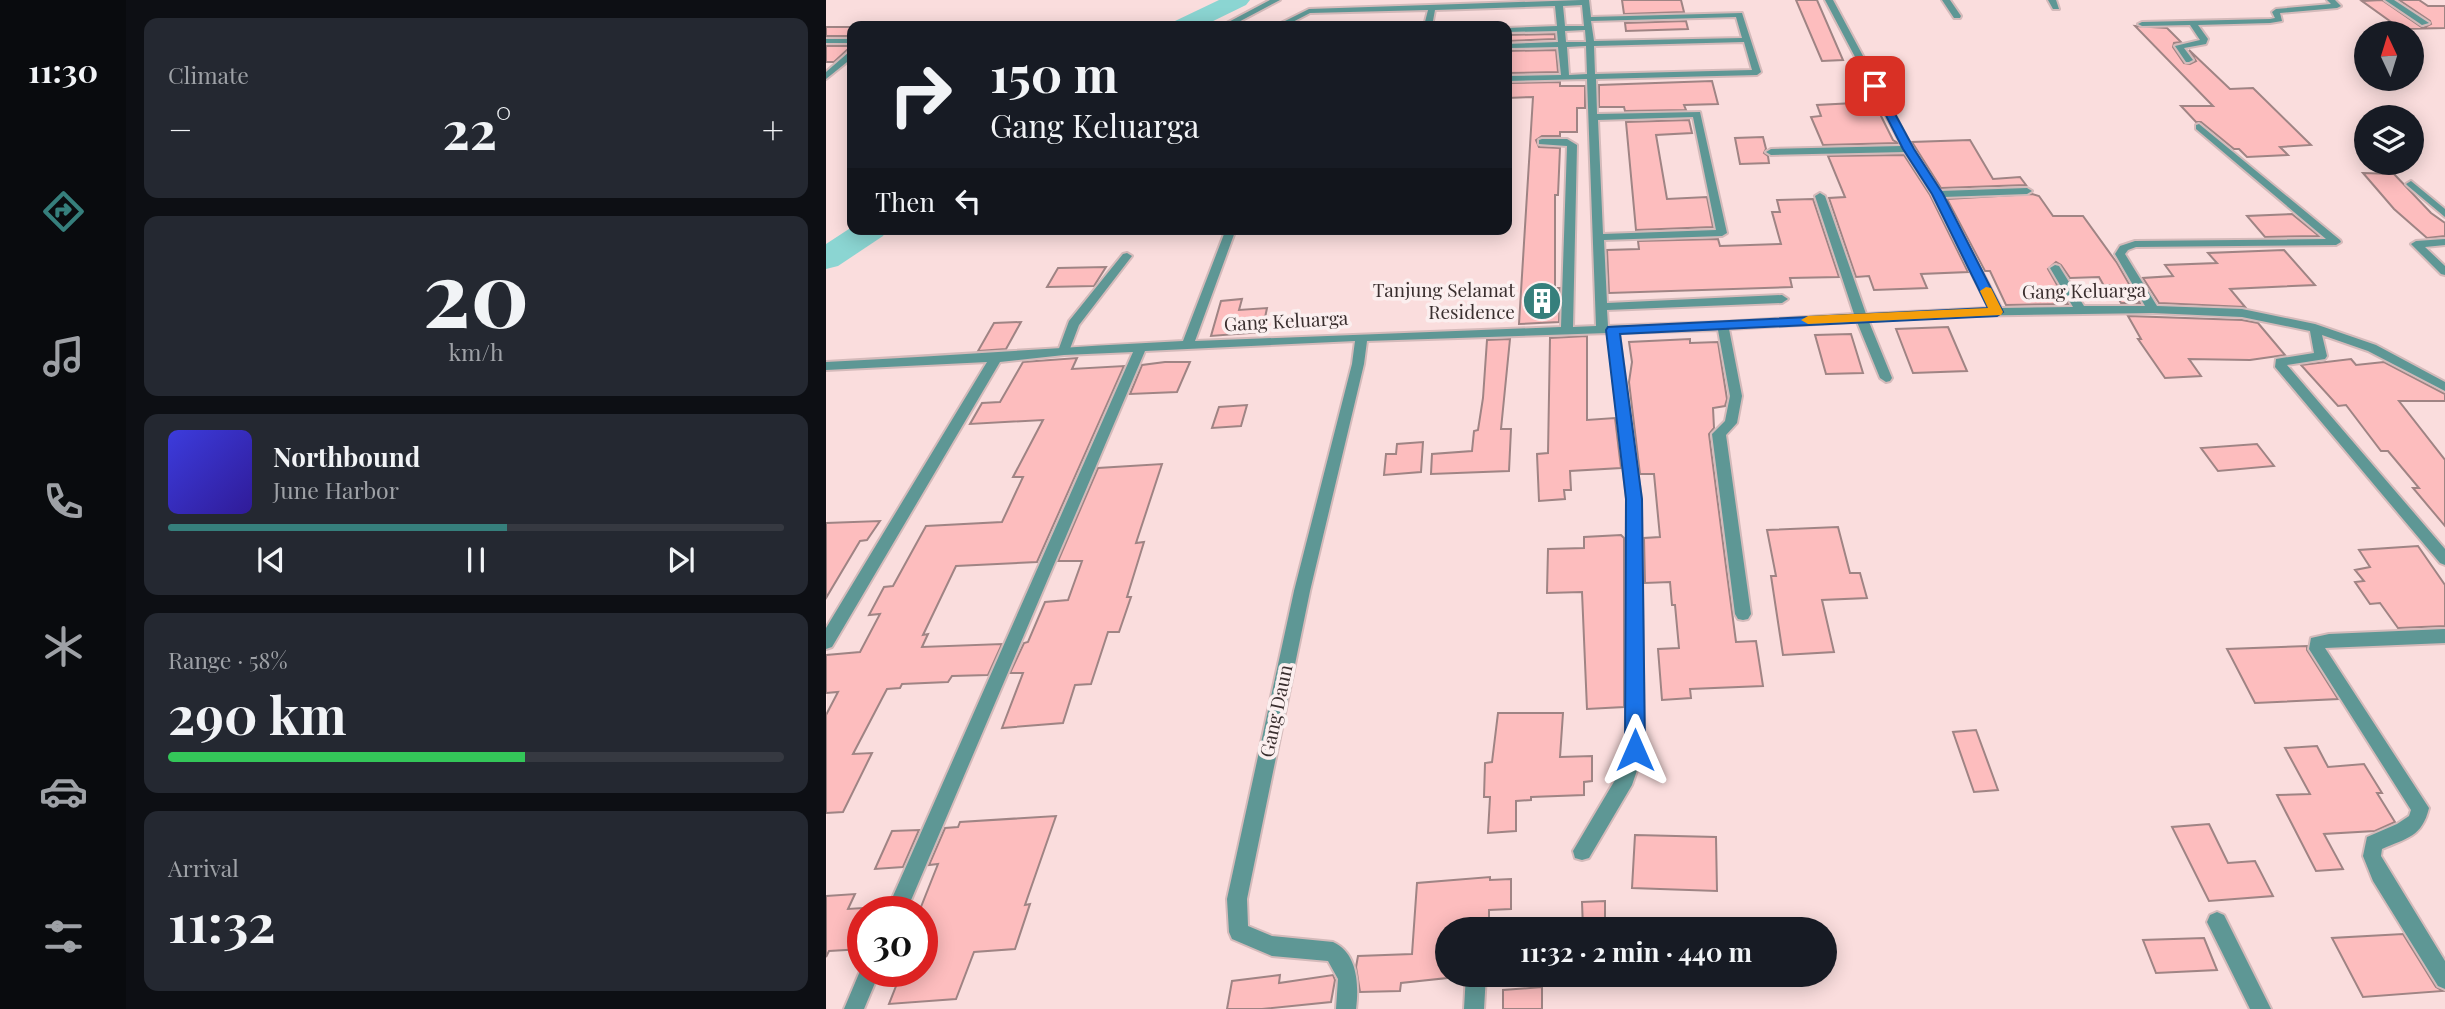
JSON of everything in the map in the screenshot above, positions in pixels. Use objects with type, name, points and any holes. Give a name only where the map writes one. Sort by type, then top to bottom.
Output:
[{"type":"street","points":[[1235,21],[1276,0]]},
{"type":"street","points":[[1829,0],[1908,149],[1937,194],[1997,312]]},
{"type":"street","points":[[1946,0],[1957,16]]},
{"type":"street","points":[[2142,24],[2270,21],[2278,19],[2276,12],[2279,11],[2337,6],[2332,0]]},
{"type":"street","points":[[2389,0],[2421,21]]},
{"type":"street","points":[[1289,21],[1309,11],[1586,1],[1602,307],[1608,330],[1634,499],[1635,750],[1626,779],[1583,851]]},
{"type":"street","points":[[1559,4],[1565,77]]},
{"type":"street","points":[[1429,21],[1432,8]]},
{"type":"street","points":[[1512,30],[1561,29],[1588,23],[1739,15],[1757,72],[1512,79]]},
{"type":"street","points":[[2189,60],[2179,46],[2203,42],[2204,38],[2193,24]]},
{"type":"street","points":[[1512,46],[1747,40]]},
{"type":"street","points":[[826,41],[847,41]]},
{"type":"street","points":[[826,76],[831,68],[847,57]]},
{"type":"street","points":[[1593,117],[1697,114],[1722,233],[1597,237]]},
{"type":"street","points":[[2153,309],[2120,254],[2124,248],[2135,244],[2336,242],[2199,127]]},
{"type":"street","points":[[1542,142],[1567,142],[1572,145],[1567,331]]},
{"type":"street","points":[[1771,152],[1908,149]]},
{"type":"street","points":[[2411,184],[2445,215]]},
{"type":"street","points":[[1937,194],[2026,191]]},
{"type":"street","points":[[1820,196],[1861,317],[1886,378]]},
{"type":"street","points":[[1188,345],[1229,235]]},
{"type":"street","points":[[2445,242],[2416,244],[2445,272]]},
{"type":"street","points":[[1064,351],[1073,324],[1127,256]]},
{"type":"street","points":[[2055,268],[2081,311]]},
{"type":"street","points":[[1602,307],[1782,299]]},
{"type":"street","name":"Gang Keluarga","points":[[826,366],[1361,337],[1723,326],[1997,312],[2153,309],[2242,313],[2315,328],[2372,348],[2445,387]]},
{"type":"street","points":[[1723,326],[1736,396],[1731,423],[1719,433],[1742,614]]},
{"type":"street","points":[[2315,328],[2321,356],[2280,362],[2281,368],[2445,559]]},
{"type":"street","name":"Gang Daun","points":[[1346,1009],[1350,983],[1343,964],[1333,952],[1272,946],[1239,932],[1237,899],[1301,591],[1358,364],[1361,337]]},
{"type":"street","points":[[903,896],[1141,347]]},
{"type":"street","points":[[826,642],[996,358]]},
{"type":"street","points":[[2445,636],[2317,643],[2317,649],[2420,808],[2417,821],[2403,831],[2373,843],[2372,856],[2445,979]]},
{"type":"street","points":[[2217,922],[2261,1009]]},
{"type":"street","points":[[853,1009],[863,987]]},
{"type":"street","points":[[1474,1009],[1475,987]]},
{"type":"building","points":[[1622,0],[1681,0],[1684,12],[1624,14]]},
{"type":"building","points":[[1796,0],[1817,0],[1843,60],[1822,61]]},
{"type":"building","points":[[2382,0],[2413,21],[2390,21],[2362,1]]},
{"type":"building","points":[[2399,0],[2419,0],[2428,6],[2445,6],[2445,28],[2424,28],[2431,24],[2430,21]]},
{"type":"building","points":[[1686,21],[1688,29],[1626,31],[1625,23]]},
{"type":"building","points":[[2135,26],[2167,28],[2181,42],[2174,43],[2173,47],[2184,63],[2196,61],[2189,50],[2230,89],[2253,88],[2311,145],[2280,147],[2288,155],[2247,157],[2239,149],[2234,149],[2201,122],[2196,122],[2181,106],[2213,106]]},
{"type":"building","points":[[826,27],[847,27],[847,36],[826,36]]},
{"type":"building","points":[[1555,34],[1555,39],[1512,41],[1512,35]]},
{"type":"building","points":[[826,46],[847,46],[847,50],[834,62],[826,62]]},
{"type":"building","points":[[1556,50],[1558,72],[1512,73],[1512,51]]},
{"type":"building","points":[[1712,81],[1718,104],[1684,105],[1686,110],[1625,111],[1624,107],[1599,107],[1599,85]]},
{"type":"building","points":[[1560,82],[1560,86],[1585,86],[1585,108],[1577,108],[1577,132],[1560,132],[1560,136],[1542,136],[1536,140],[1539,147],[1560,148],[1558,195],[1555,195],[1555,288],[1560,288],[1559,322],[1519,324],[1533,97],[1512,98],[1512,83]]},
{"type":"building","points":[[1874,102],[1893,140],[1898,143],[1823,145],[1811,117],[1821,116],[1817,105]]},
{"type":"building","points":[[1689,120],[1692,133],[1656,135],[1667,199],[1707,197],[1713,227],[1636,230],[1626,122]]},
{"type":"building","points":[[1763,137],[1766,149],[1764,153],[1768,156],[1769,163],[1740,164],[1735,138]]},
{"type":"building","points":[[1970,140],[1993,179],[2020,177],[2026,185],[1941,188],[1912,142]]},
{"type":"building","points":[[1904,155],[1930,195],[1968,272],[1921,274],[1927,288],[1874,290],[1869,276],[1856,277],[1829,198],[1845,197],[1828,156]]},
{"type":"building","points":[[2365,175],[2395,175],[2431,213],[2445,223],[2445,236],[2427,238],[2394,209]]},
{"type":"building","points":[[2032,194],[2039,196],[2053,216],[2083,216],[2117,263],[2140,303],[2121,303],[2111,285],[2104,286],[2099,277],[2070,278],[2056,262],[2048,269],[2068,304],[2006,305],[1990,271],[1985,271],[1947,199]]},
{"type":"building","points":[[1813,199],[1839,277],[1790,278],[1792,287],[1609,293],[1607,250],[1639,249],[1638,241],[1718,239],[1720,246],[1781,244],[1772,212],[1780,212],[1777,200]]},
{"type":"building","points":[[2292,214],[2319,236],[2265,237],[2247,216]]},
{"type":"building","points":[[2284,250],[2315,285],[2230,289],[2245,307],[2159,303],[2143,278],[2173,276],[2165,265],[2217,263],[2208,253]]},
{"type":"building","points":[[1106,267],[1094,286],[1047,287],[1058,268]]},
{"type":"building","points":[[1242,299],[1239,310],[1267,308],[1262,332],[1211,336],[1221,301]]},
{"type":"building","points":[[2128,316],[2242,320],[2258,323],[2285,355],[2250,360],[2189,359],[2201,376],[2165,378],[2138,339],[2141,339]]},
{"type":"building","points":[[1021,322],[1006,349],[978,351],[994,323]]},
{"type":"building","points":[[1948,327],[1967,371],[1913,373],[1896,329]]},
{"type":"building","points":[[1851,334],[1863,373],[1826,374],[1815,335]]},
{"type":"building","points":[[1587,336],[1587,420],[1615,418],[1621,468],[1570,471],[1571,490],[1564,490],[1565,499],[1539,501],[1537,454],[1548,453],[1550,338]]},
{"type":"building","points":[[1510,339],[1501,429],[1511,429],[1509,471],[1431,474],[1432,454],[1472,451],[1474,431],[1478,430],[1483,398],[1487,340]]},
{"type":"building","points":[[1690,339],[1690,343],[1718,342],[1727,399],[1725,406],[1713,408],[1714,428],[1709,434],[1727,574],[1736,642],[1756,641],[1763,686],[1690,689],[1691,698],[1662,700],[1658,649],[1679,648],[1670,582],[1645,583],[1644,538],[1660,537],[1654,474],[1640,474],[1629,382],[1632,362],[1629,342]]},
{"type":"building","points":[[1077,358],[1072,369],[1124,366],[1037,562],[956,566],[923,635],[928,634],[922,647],[1002,644],[988,675],[952,676],[948,682],[902,684],[900,688],[887,689],[853,754],[872,753],[843,812],[826,813],[826,715],[838,692],[826,693],[826,655],[860,652],[880,614],[869,615],[884,587],[893,586],[926,526],[1002,522],[1023,477],[1013,477],[1043,420],[970,424],[982,403],[1000,402],[1023,362]]},
{"type":"building","points":[[2351,359],[2356,365],[2384,362],[2445,394],[2445,401],[2399,401],[2445,460],[2445,526],[2413,488],[2419,488],[2388,451],[2381,451],[2346,405],[2338,406],[2301,365]]},
{"type":"building","points":[[1190,362],[1177,392],[1130,394],[1142,365]]},
{"type":"building","points":[[1247,405],[1241,426],[1212,428],[1219,407]]},
{"type":"building","points":[[1423,442],[1421,472],[1384,475],[1386,454],[1396,454],[1397,444]]},
{"type":"building","points":[[2257,444],[2274,466],[2218,471],[2201,448]]},
{"type":"building","points":[[1162,464],[1136,543],[1144,542],[1127,597],[1131,597],[1119,632],[1108,632],[1091,684],[1075,685],[1063,723],[1002,728],[1023,673],[1010,673],[1024,643],[1028,642],[1045,602],[1068,600],[1082,561],[1058,561],[1098,468]]},
{"type":"building","points":[[880,521],[867,540],[860,541],[826,598],[826,523]]},
{"type":"building","points":[[1838,527],[1850,573],[1860,573],[1867,598],[1822,600],[1834,652],[1783,655],[1771,576],[1776,576],[1767,530]]},
{"type":"building","points":[[1621,535],[1624,538],[1624,707],[1587,709],[1582,592],[1547,593],[1548,549],[1584,548],[1584,537]]},
{"type":"building","points":[[2418,546],[2445,585],[2445,626],[2398,628],[2380,603],[2370,604],[2355,582],[2364,581],[2355,570],[2370,567],[2359,550]]},
{"type":"building","points":[[2307,646],[2338,699],[2255,703],[2227,649]]},
{"type":"building","points":[[1498,713],[1563,713],[1560,757],[1592,756],[1592,781],[1584,782],[1584,795],[1531,797],[1531,800],[1516,801],[1516,831],[1488,833],[1490,797],[1484,797],[1485,763],[1492,762]]},
{"type":"building","points":[[1976,730],[1998,790],[1974,792],[1953,732]]},
{"type":"building","points":[[2317,746],[2328,767],[2364,764],[2382,793],[2377,793],[2395,822],[2375,831],[2324,834],[2343,869],[2316,871],[2277,795],[2310,794],[2285,748]]},
{"type":"building","points":[[1056,816],[1025,905],[1030,904],[1015,949],[974,952],[956,999],[889,1004],[896,987],[938,987],[938,896],[925,896],[938,864],[929,865],[945,828],[958,827],[960,822]]},
{"type":"building","points":[[2209,824],[2228,863],[2255,861],[2273,896],[2209,901],[2172,827]]},
{"type":"building","points":[[919,830],[903,867],[875,869],[892,831]]},
{"type":"building","points":[[1635,835],[1716,837],[1717,891],[1632,888]]},
{"type":"building","points":[[1490,877],[1490,880],[1511,879],[1511,909],[1489,910],[1489,917],[1435,917],[1435,979],[1401,983],[1400,991],[1360,992],[1356,967],[1358,956],[1412,954],[1417,883]]},
{"type":"building","points":[[855,894],[847,896],[847,950],[829,951],[826,957],[826,896]]},
{"type":"building","points":[[1605,901],[1605,917],[1583,917],[1582,902]]},
{"type":"building","points":[[2403,934],[2436,987],[2443,991],[2363,997],[2332,938]]},
{"type":"building","points":[[2204,938],[2217,970],[2156,973],[2143,940]]},
{"type":"building","points":[[1280,975],[1279,983],[1333,975],[1335,980],[1331,1002],[1262,1009],[1227,1009],[1232,981]]},
{"type":"building","points":[[1542,987],[1542,1009],[1503,1009],[1503,990]]},
{"type":"waterway","points":[[1194,21],[1238,0]]},
{"type":"waterway","points":[[826,259],[862,235]]},
{"type":"slow traffic","points":[[1808,320],[1997,312],[1986,291]]},
{"type":"place","name":"Tanjung Selamat Residence","points":[[1542,301]]},
{"type":"route","points":[[1635,750],[1634,499],[1613,330],[1997,312],[1937,194],[1908,149],[1875,86]]}]
